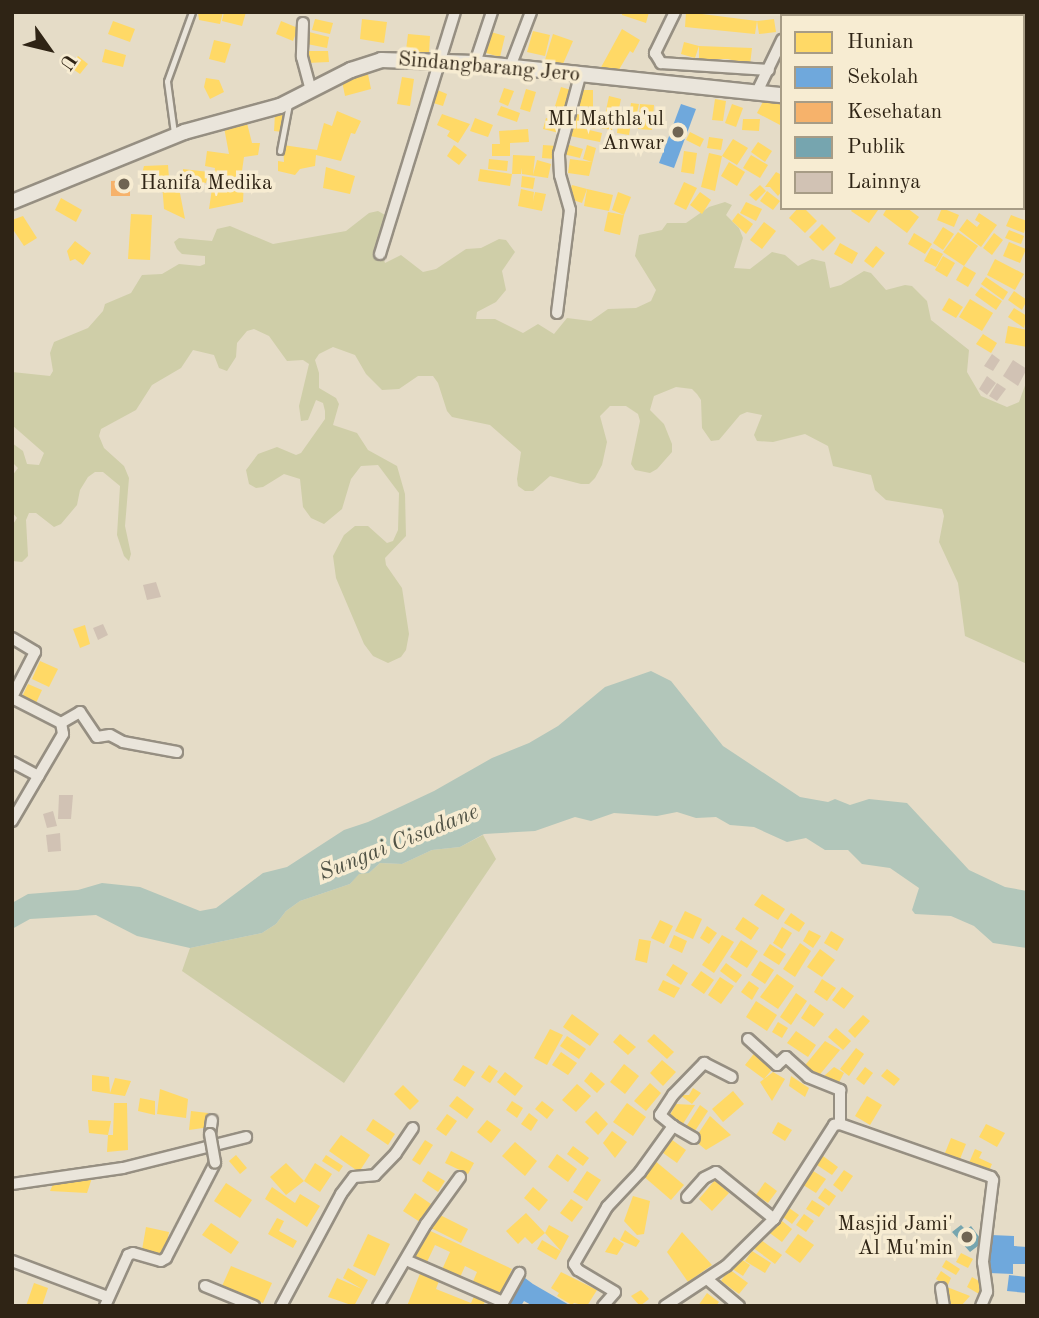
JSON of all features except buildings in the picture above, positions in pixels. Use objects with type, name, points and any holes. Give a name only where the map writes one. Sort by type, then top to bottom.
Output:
[{"type":"street","points":[[380,254],[455,12]]},
{"type":"street","points":[[475,63],[492,12]]},
{"type":"street","points":[[510,67],[531,12]]},
{"type":"street","points":[[675,12],[655,53],[661,62],[769,70]]},
{"type":"street","points":[[303,23],[302,57],[311,91]]},
{"type":"street","points":[[757,92],[780,45]]},
{"type":"street","name":"Sindangbarang Jero","points":[[12,201],[174,136],[289,101],[351,70],[381,60],[475,63],[780,95]]},
{"type":"street","points":[[557,313],[570,210],[560,175],[559,154],[580,76]]},
{"type":"street","points":[[12,638],[35,652],[12,697],[61,723]]},
{"type":"street","points":[[61,723],[80,712],[97,737],[110,735],[123,742],[177,752]]},
{"type":"street","points":[[12,821],[63,734],[61,723]]},
{"type":"street","points":[[12,762],[38,776]]},
{"type":"street","points":[[748,1039],[776,1065],[786,1057],[808,1077],[840,1090],[839,1124]]},
{"type":"street","points":[[694,1138],[660,1115],[673,1095],[704,1063],[732,1077]]},
{"type":"street","points":[[12,1261],[106,1301],[128,1255],[133,1253],[161,1261],[166,1258],[215,1163],[210,1134],[212,1120]]},
{"type":"street","points":[[665,1306],[726,1266],[774,1219],[834,1125],[839,1124],[991,1177],[993,1180],[983,1262],[986,1292],[981,1306]]},
{"type":"street","points":[[603,1306],[615,1292],[578,1270],[573,1264],[607,1206],[640,1172],[673,1126]]},
{"type":"street","points":[[281,1306],[341,1194],[355,1177],[375,1175],[396,1153],[413,1128]]},
{"type":"street","points":[[12,1184],[123,1168],[246,1137]]},
{"type":"street","points":[[687,1197],[704,1178],[716,1172],[774,1219]]},
{"type":"street","points":[[378,1306],[460,1177]]},
{"type":"street","points":[[406,1260],[502,1304],[519,1273]]},
{"type":"street","points":[[707,1279],[739,1306]]},
{"type":"street","points":[[205,1286],[254,1306]]},
{"type":"street","points":[[941,1288],[944,1306]]},
{"type":"lane","points":[[174,136],[167,81],[192,12]]},
{"type":"lane","points":[[280,150],[289,101]]},
{"type":"green space","points":[[795,12],[991,12],[990,14],[794,14]]},
{"type":"green space","points":[[725,202],[732,205],[726,215],[739,228],[743,238],[734,268],[750,269],[772,252],[785,255],[798,266],[812,259],[825,262],[830,288],[841,285],[864,271],[871,273],[886,290],[912,286],[927,301],[931,320],[969,350],[967,372],[981,396],[1007,407],[1019,402],[1027,380],[1027,664],[965,636],[958,583],[939,542],[944,516],[942,509],[886,500],[875,490],[871,475],[833,466],[828,446],[805,434],[773,442],[757,441],[754,435],[762,415],[747,412],[740,415],[719,440],[711,441],[702,428],[701,400],[692,389],[676,387],[654,396],[650,410],[664,424],[672,444],[672,452],[657,469],[650,473],[635,470],[631,464],[640,421],[638,414],[626,406],[610,406],[600,416],[607,442],[602,465],[589,484],[550,476],[533,491],[525,491],[518,486],[517,479],[521,452],[490,425],[452,417],[433,376],[418,376],[399,389],[382,390],[366,374],[355,355],[333,347],[319,354],[315,360],[319,373],[319,388],[336,398],[339,404],[333,425],[357,433],[368,450],[397,466],[405,494],[406,536],[385,558],[386,565],[402,588],[409,634],[406,650],[401,657],[388,663],[373,656],[364,644],[336,578],[333,556],[344,535],[355,526],[368,526],[387,543],[393,541],[398,530],[399,493],[378,465],[361,466],[351,479],[342,509],[324,524],[311,518],[303,507],[300,479],[284,474],[263,487],[256,488],[249,484],[246,470],[258,454],[277,447],[296,455],[301,453],[325,419],[323,403],[316,400],[308,420],[301,421],[299,406],[309,364],[303,360],[287,361],[269,336],[254,329],[247,331],[237,343],[236,357],[227,371],[219,368],[214,355],[193,350],[181,368],[152,385],[136,410],[101,429],[99,436],[104,448],[124,466],[129,478],[125,526],[131,554],[129,561],[124,556],[117,535],[120,486],[103,472],[95,472],[88,477],[80,490],[77,505],[61,524],[54,527],[36,513],[29,513],[26,520],[28,556],[22,562],[12,561],[12,526],[17,518],[12,512],[12,476],[18,468],[12,462],[12,443],[23,451],[27,464],[39,465],[44,453],[12,425],[12,372],[50,376],[53,371],[50,353],[54,342],[88,328],[103,311],[105,304],[131,293],[142,275],[162,274],[179,264],[205,264],[205,256],[182,254],[177,249],[174,242],[179,238],[212,241],[217,229],[230,226],[273,244],[346,231],[369,213],[378,211],[385,215],[380,248],[385,263],[401,255],[423,272],[436,269],[466,249],[481,248],[499,239],[506,240],[515,252],[502,271],[506,290],[496,302],[477,312],[476,319],[495,319],[523,333],[538,324],[554,334],[567,318],[591,321],[608,309],[636,308],[651,301],[656,290],[635,256],[639,235],[662,230],[667,223],[686,223],[709,207]]},
{"type":"green space","points":[[483,835],[496,859],[344,1083],[182,971],[190,948],[262,933],[276,924],[286,911],[300,901],[350,884],[359,873],[369,873],[380,863],[402,864],[432,850],[460,847]]},
{"type":"water","name":"Sungai Cisadane","points":[[651,671],[671,681],[723,746],[800,797],[828,802],[835,799],[850,805],[869,799],[907,803],[969,870],[1005,887],[1027,891],[1027,948],[993,943],[974,926],[951,916],[915,914],[912,910],[919,888],[890,868],[862,864],[848,850],[825,850],[806,838],[787,842],[754,827],[730,825],[716,817],[696,818],[677,812],[657,816],[614,813],[591,821],[575,817],[535,831],[484,834],[460,847],[432,850],[402,864],[380,863],[369,873],[359,874],[350,884],[300,901],[286,911],[276,924],[262,933],[190,948],[137,936],[96,915],[30,919],[12,929],[12,903],[28,894],[78,890],[102,883],[140,887],[200,911],[216,908],[263,873],[287,867],[344,830],[368,822],[434,791],[492,758],[529,743],[558,726],[605,687]]},
{"type":"place","name":"MI Mathla'ul Anwar","points":[[678,132]]},
{"type":"place","name":"Hanifa Medika","points":[[124,184]]},
{"type":"place","name":"Masjid Jami' Al Mu'min","points":[[967,1237]]}]
